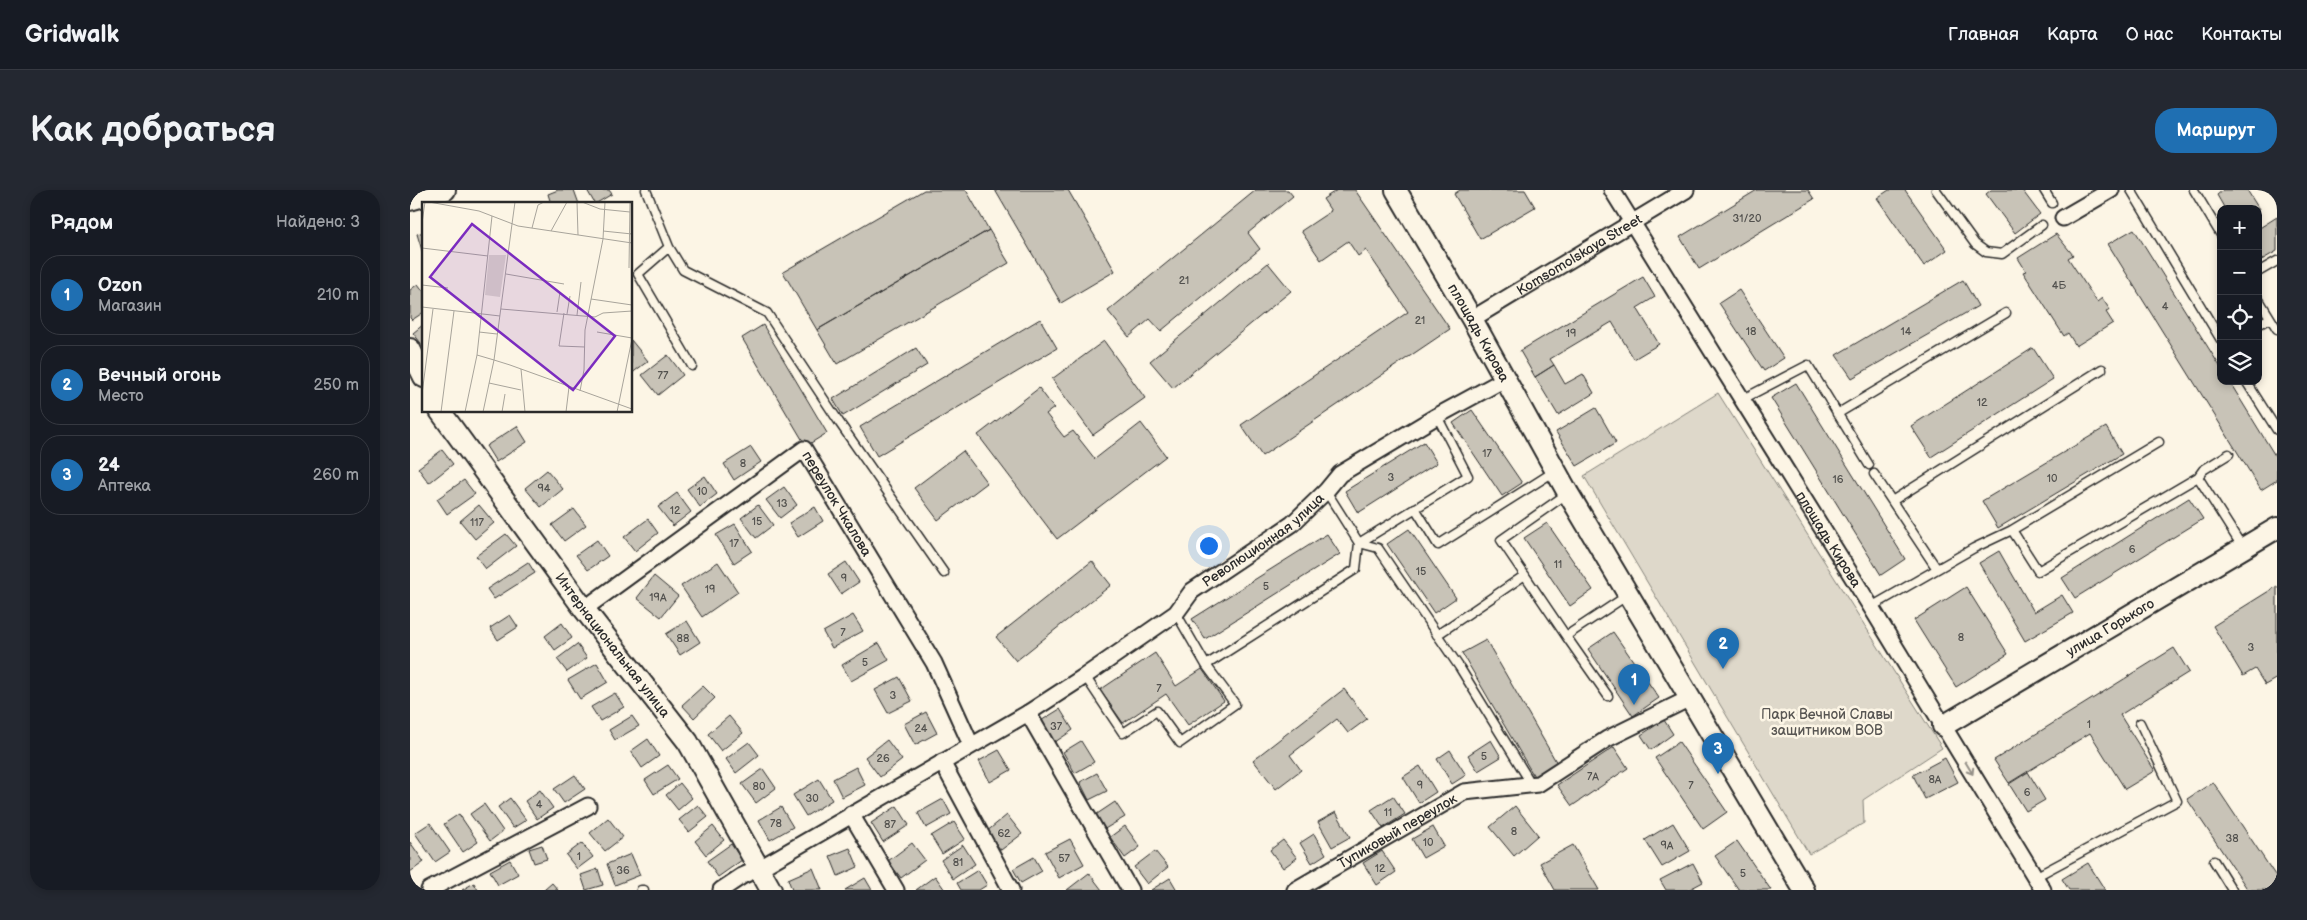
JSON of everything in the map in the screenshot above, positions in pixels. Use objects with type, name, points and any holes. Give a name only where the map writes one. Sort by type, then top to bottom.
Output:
[{"type":"street","points":[[410,200],[445,190]]},
{"type":"street","name":"площадь Кирова","points":[[1396,190],[1472,319],[1555,471],[1804,890]]},
{"type":"street","name":"площадь Кирова","points":[[1612,190],[2043,890]]},
{"type":"street","name":"Komsomolskaya Street","points":[[1472,319],[1686,190]]},
{"type":"street","points":[[2063,218],[2111,190]]},
{"type":"street","points":[[410,349],[422,373]]},
{"type":"street","name":"Революционная улица","points":[[721,890],[742,876],[760,868],[971,744],[1028,713],[1085,676],[1176,613],[1192,591],[1292,524],[1326,491],[1340,474],[1437,416],[1504,379]]},
{"type":"street","name":"Интернациональная улица","points":[[441,412],[584,609],[688,742],[771,890]]},
{"type":"street","name":"переулок Чкалова","points":[[584,609],[804,449],[934,663],[971,744]]},
{"type":"street","name":"улица Горького","points":[[1943,726],[2277,528]]},
{"type":"street","name":"Тупиковый переулок","points":[[1295,890],[1464,792],[1538,784],[1607,739],[1690,698]]},
{"type":"street","points":[[1028,713],[1130,890]]},
{"type":"street","points":[[942,762],[1011,890]]},
{"type":"street","points":[[429,890],[588,806]]},
{"type":"street","points":[[851,814],[896,890]]},
{"type":"lane","points":[[646,190],[669,247],[683,270],[767,313],[839,422],[944,573]]},
{"type":"lane","points":[[1936,190],[1974,244],[1986,252],[2002,254],[2042,225]]},
{"type":"lane","points":[[2044,190],[2052,203]]},
{"type":"lane","points":[[2131,190],[2217,333]]},
{"type":"lane","points":[[2194,190],[2217,228]]},
{"type":"lane","points":[[669,247],[638,274],[692,366]]},
{"type":"lane","points":[[2262,269],[2277,260]]},
{"type":"lane","points":[[2262,305],[2277,330]]},
{"type":"lane","points":[[1837,414],[2006,313]]},
{"type":"lane","points":[[2262,323],[2270,318]]},
{"type":"lane","points":[[1741,400],[1808,365],[1869,465]]},
{"type":"lane","points":[[1892,501],[2102,369]]},
{"type":"lane","points":[[2249,385],[2277,430]]},
{"type":"lane","points":[[1359,543],[1468,476],[1437,416]]},
{"type":"lane","points":[[1871,608],[1974,548],[2012,530],[2159,442]]},
{"type":"lane","points":[[2012,530],[2038,571],[2198,477],[2203,470],[2229,454]]},
{"type":"lane","points":[[1415,508],[1438,544],[1555,471]]},
{"type":"lane","points":[[1874,474],[1938,569]]},
{"type":"lane","points":[[2198,477],[2243,548]]},
{"type":"lane","points":[[1206,665],[1356,569],[1359,543],[1326,491]]},
{"type":"lane","points":[[1568,493],[1500,540],[1608,696]]},
{"type":"lane","points":[[1359,543],[1378,548],[1437,635],[1532,785]]},
{"type":"lane","points":[[1437,635],[1525,575]]},
{"type":"lane","points":[[1566,636],[1628,595]]},
{"type":"lane","points":[[1085,676],[1123,733],[1157,711],[1180,742],[1235,704],[1206,665],[1176,613]]},
{"type":"lane","points":[[2035,877],[2177,801],[2140,723]]},
{"type":"lane","points":[[2214,861],[2232,890]]},
{"type":"green space","name":"Парк Вечной Славы защитником ВОВ","points":[[1718,393],[1942,748],[1863,800],[1864,823],[1809,854],[1584,476]]},
{"type":"building","points":[[558,190],[574,190],[578,202],[550,202],[548,194]]},
{"type":"building","points":[[587,190],[609,190],[612,194],[598,202],[594,202]]},
{"type":"building","points":[[924,190],[966,190],[989,230],[817,330],[783,272]]},
{"type":"building","points":[[995,190],[1068,190],[1115,271],[1061,303]]},
{"type":"building","points":[[1256,190],[1288,190],[1293,196],[1248,233],[1260,249],[1161,331],[1150,319],[1129,337],[1108,311]]},
{"type":"building","points":[[1337,190],[1355,190],[1450,329],[1262,456],[1241,425],[1408,312],[1366,250],[1358,256],[1348,241],[1321,260],[1301,231],[1331,211],[1323,199]]},
{"type":"building","points":[[1460,190],[1525,190],[1535,207],[1480,239],[1454,194]]},
{"type":"building","points":[[1757,190],[1808,190],[1814,199],[1699,269],[1680,237]]},
{"type":"building","points":[[1889,190],[1905,190],[1947,250],[1924,266],[1877,198]]},
{"type":"building","points":[[1991,190],[2022,190],[2040,214],[2015,233],[1986,194]]},
{"type":"building","points":[[2223,190],[2247,190],[2256,205],[2223,205],[2217,195]]},
{"type":"building","points":[[2277,217],[2277,251],[2262,260],[2262,250],[2262,226]]},
{"type":"building","points":[[2134,229],[2217,362],[2217,385],[2231,385],[2277,459],[2277,480],[2261,490],[2108,244]]},
{"type":"building","points":[[989,230],[1009,263],[837,364],[817,330]]},
{"type":"building","points":[[422,233],[422,250],[417,234]]},
{"type":"building","points":[[2056,234],[2073,255],[2068,258],[2097,302],[2102,298],[2110,310],[2106,312],[2113,323],[2076,346],[2068,333],[2064,336],[2023,272],[2026,271],[2018,258]]},
{"type":"building","points":[[1268,263],[1291,291],[1173,388],[1150,361]]},
{"type":"building","points":[[1643,277],[1655,297],[1637,308],[1659,344],[1634,359],[1612,322],[1550,359],[1554,365],[1535,377],[1520,351]]},
{"type":"building","points":[[1963,280],[1978,306],[1852,378],[1836,355]]},
{"type":"building","points":[[418,284],[422,289],[422,313],[412,320],[410,318],[410,290]]},
{"type":"building","points":[[1739,290],[1784,358],[1764,371],[1719,303]]},
{"type":"building","points":[[1040,319],[1057,348],[877,456],[860,427]]},
{"type":"building","points":[[763,325],[827,433],[806,446],[742,338]]},
{"type":"building","points":[[422,326],[422,344],[413,333]]},
{"type":"building","points":[[632,341],[648,361],[632,373]]},
{"type":"building","points":[[1104,341],[1145,398],[1093,435],[1052,379]]},
{"type":"building","points":[[916,348],[927,365],[843,416],[833,399]]},
{"type":"building","points":[[2033,348],[2053,379],[1931,457],[1911,426]]},
{"type":"building","points":[[668,355],[683,375],[658,395],[642,375]]},
{"type":"building","points":[[1554,365],[1565,384],[1583,374],[1594,393],[1558,415],[1535,377]]},
{"type":"building","points":[[1796,383],[1905,559],[1881,575],[1771,398]]},
{"type":"building","points":[[1039,388],[1054,408],[1046,414],[1064,437],[1073,431],[1095,459],[1141,423],[1166,456],[1057,539],[978,435]]},
{"type":"building","points":[[1596,408],[1616,443],[1577,466],[1556,432]]},
{"type":"building","points":[[1472,410],[1522,483],[1502,496],[1453,423]]},
{"type":"building","points":[[517,426],[527,442],[496,462],[486,446]]},
{"type":"building","points":[[2106,427],[2122,454],[1998,528],[1982,501]]},
{"type":"building","points":[[1424,442],[1437,463],[1358,513],[1345,491]]},
{"type":"building","points":[[751,447],[761,462],[734,480],[724,464]]},
{"type":"building","points":[[442,450],[453,464],[429,483],[418,468]]},
{"type":"building","points":[[963,451],[987,483],[938,520],[914,488]]},
{"type":"building","points":[[547,470],[563,489],[541,507],[525,488]]},
{"type":"building","points":[[705,476],[717,494],[700,507],[687,489]]},
{"type":"building","points":[[464,480],[475,494],[447,514],[437,499]]},
{"type":"building","points":[[784,487],[797,505],[780,518],[766,500]]},
{"type":"building","points":[[677,493],[691,512],[673,526],[658,507]]},
{"type":"building","points":[[2189,498],[2203,519],[2075,598],[2062,578]]},
{"type":"building","points":[[479,505],[494,523],[475,539],[460,521]]},
{"type":"building","points":[[758,505],[773,525],[756,538],[741,518]]},
{"type":"building","points":[[815,507],[823,521],[798,537],[789,523]]},
{"type":"building","points":[[574,509],[586,525],[564,541],[552,525]]},
{"type":"building","points":[[648,519],[658,533],[635,551],[624,537]]},
{"type":"building","points":[[1547,523],[1593,590],[1570,606],[1524,538]]},
{"type":"building","points":[[735,524],[752,551],[734,563],[716,535]]},
{"type":"building","points":[[1409,529],[1456,598],[1434,613],[1387,544]]},
{"type":"building","points":[[506,534],[516,546],[486,569],[476,556]]},
{"type":"building","points":[[1327,534],[1340,554],[1205,639],[1192,619]]},
{"type":"building","points":[[597,540],[608,556],[588,570],[576,555]]},
{"type":"building","points":[[1999,551],[2034,612],[2062,595],[2073,613],[2025,641],[1979,563]]},
{"type":"building","points":[[1092,561],[1111,585],[1016,661],[996,637]]},
{"type":"building","points":[[528,562],[535,573],[494,599],[487,589]]},
{"type":"building","points":[[718,562],[738,592],[702,617],[681,586]]},
{"type":"building","points":[[846,562],[859,582],[841,594],[828,574]]},
{"type":"building","points":[[654,576],[678,596],[661,617],[637,598]]},
{"type":"building","points":[[2277,586],[2277,678],[2265,685],[2255,669],[2243,676],[2213,626]]},
{"type":"building","points":[[1966,587],[2008,654],[1956,687],[1914,620]]},
{"type":"building","points":[[510,615],[518,627],[498,640],[490,628]]},
{"type":"building","points":[[853,615],[863,631],[832,648],[823,632]]},
{"type":"building","points":[[687,621],[700,642],[680,655],[666,634]]},
{"type":"building","points":[[562,623],[572,638],[555,650],[545,636]]},
{"type":"building","points":[[1613,632],[1659,698],[1633,716],[1588,649]]},
{"type":"building","points":[[1486,640],[1558,765],[1535,778],[1462,653]]},
{"type":"building","points":[[879,643],[889,660],[851,681],[842,665]]},
{"type":"building","points":[[577,644],[587,658],[567,672],[557,659]]},
{"type":"building","points":[[2174,648],[2189,672],[2120,715],[2155,771],[2125,789],[2090,733],[2009,783],[1994,760]]},
{"type":"building","points":[[1155,653],[1176,686],[1202,669],[1224,701],[1188,725],[1166,694],[1123,723],[1100,690]]},
{"type":"building","points":[[597,663],[608,682],[580,699],[568,680]]},
{"type":"building","points":[[899,677],[912,701],[888,713],[875,690]]},
{"type":"building","points":[[703,686],[715,698],[694,718],[682,705]]},
{"type":"building","points":[[1344,689],[1367,719],[1348,733],[1337,719],[1290,755],[1301,770],[1276,789],[1253,760]]},
{"type":"building","points":[[615,693],[624,707],[600,721],[591,707]]},
{"type":"building","points":[[1060,709],[1073,730],[1052,744],[1039,722]]},
{"type":"building","points":[[926,712],[937,733],[915,745],[904,724]]},
{"type":"building","points":[[632,716],[639,726],[615,740],[609,730]]},
{"type":"building","points":[[729,716],[743,733],[721,751],[708,734]]},
{"type":"building","points":[[1664,720],[1673,734],[1651,750],[1641,735]]},
{"type":"building","points":[[648,739],[659,756],[642,768],[631,751]]},
{"type":"building","points":[[887,740],[902,760],[880,777],[865,757]]},
{"type":"building","points":[[1491,740],[1501,757],[1478,771],[1468,755]]},
{"type":"building","points":[[1081,741],[1094,762],[1075,773],[1063,752]]},
{"type":"building","points":[[749,742],[759,755],[736,773],[726,759]]},
{"type":"building","points":[[1679,742],[1727,812],[1703,829],[1655,758]]},
{"type":"building","points":[[1614,747],[1628,768],[1572,806],[1557,785]]},
{"type":"building","points":[[999,750],[1011,770],[990,782],[979,761]]},
{"type":"building","points":[[1450,750],[1466,775],[1452,784],[1437,759]]},
{"type":"building","points":[[1945,758],[1958,782],[1925,799],[1913,775]]},
{"type":"building","points":[[668,765],[678,779],[654,794],[645,780]]},
{"type":"building","points":[[1420,766],[1436,792],[1419,803],[1403,777]]},
{"type":"building","points":[[856,767],[865,785],[842,797],[833,779]]},
{"type":"building","points":[[763,769],[776,788],[756,803],[742,784]]},
{"type":"building","points":[[2028,772],[2045,800],[2026,811],[2009,784]]},
{"type":"building","points":[[1097,773],[1107,791],[1089,800],[1080,782]]},
{"type":"building","points":[[575,775],[585,789],[564,803],[554,789]]},
{"type":"building","points":[[819,779],[832,800],[806,816],[793,795]]},
{"type":"building","points":[[2213,782],[2277,878],[2277,890],[2248,890],[2187,799]]},
{"type":"building","points":[[680,783],[692,798],[678,810],[666,795]]},
{"type":"building","points":[[540,790],[553,808],[537,819],[525,801]]},
{"type":"building","points":[[1393,796],[1405,814],[1383,828],[1371,810]]},
{"type":"building","points":[[510,798],[526,820],[513,828],[498,807]]},
{"type":"building","points":[[943,799],[951,814],[926,828],[918,813]]},
{"type":"building","points":[[1115,802],[1125,817],[1103,830],[1094,816]]},
{"type":"building","points":[[484,804],[503,831],[490,841],[470,814]]},
{"type":"building","points":[[698,805],[708,817],[689,832],[679,820]]},
{"type":"building","points":[[897,806],[909,825],[883,842],[871,823]]},
{"type":"building","points":[[1515,806],[1538,835],[1514,856],[1490,827]]},
{"type":"building","points":[[781,807],[793,827],[770,840],[759,820]]},
{"type":"building","points":[[1336,812],[1350,837],[1332,847],[1318,822]]},
{"type":"building","points":[[459,814],[478,842],[463,852],[444,824]]},
{"type":"building","points":[[1007,815],[1022,834],[1001,850],[986,832]]},
{"type":"building","points":[[608,818],[623,837],[605,851],[590,833]]},
{"type":"building","points":[[954,822],[965,839],[942,854],[931,836]]},
{"type":"building","points":[[430,823],[450,852],[435,862],[415,833]]},
{"type":"building","points":[[1673,823],[1690,851],[1662,867],[1645,840]]},
{"type":"building","points":[[713,826],[724,840],[706,855],[695,841]]},
{"type":"building","points":[[1125,826],[1140,847],[1125,858],[1110,837]]},
{"type":"building","points":[[1433,827],[1444,846],[1423,858],[1412,839]]},
{"type":"building","points":[[1314,834],[1326,854],[1312,863],[1300,843]]},
{"type":"building","points":[[1070,839],[1084,864],[1059,878],[1045,852]]},
{"type":"building","points":[[1283,840],[1297,858],[1283,868],[1270,850]]},
{"type":"building","points":[[1737,841],[1771,890],[1739,890],[1715,856]]},
{"type":"building","points":[[410,842],[424,862],[410,872]]},
{"type":"building","points":[[582,843],[593,857],[577,869],[566,855]]},
{"type":"building","points":[[912,843],[925,860],[901,878],[888,861]]},
{"type":"building","points":[[731,844],[742,860],[718,877],[707,861]]},
{"type":"building","points":[[542,845],[547,859],[534,863],[529,849]]},
{"type":"building","points":[[963,845],[975,864],[953,879],[941,860]]},
{"type":"building","points":[[1573,845],[1599,890],[1555,890],[1540,863]]},
{"type":"building","points":[[850,848],[858,867],[838,876],[830,856]]},
{"type":"building","points":[[1155,851],[1168,867],[1147,884],[1134,867]]},
{"type":"building","points":[[1382,851],[1396,872],[1377,885],[1363,863]]},
{"type":"building","points":[[631,854],[640,875],[615,885],[607,864]]},
{"type":"building","points":[[1034,857],[1042,871],[1021,883],[1013,869]]},
{"type":"building","points":[[510,860],[518,874],[498,885],[490,871]]},
{"type":"building","points":[[1693,863],[1703,882],[1688,890],[1666,890],[1660,880]]},
{"type":"building","points":[[2088,863],[2105,890],[2069,890],[2062,879]]},
{"type":"building","points":[[813,868],[822,890],[792,890],[788,879]]},
{"type":"building","points":[[598,869],[603,885],[586,890],[581,875]]},
{"type":"building","points":[[978,870],[987,885],[979,890],[961,890],[957,883]]},
{"type":"building","points":[[1089,873],[1102,890],[1067,890]]},
{"type":"building","points":[[935,876],[945,890],[916,890]]},
{"type":"building","points":[[865,878],[872,890],[845,890]]},
{"type":"building","points":[[1170,878],[1177,890],[1151,890]]},
{"type":"building","points":[[474,883],[478,890],[462,890]]},
{"type":"building","points":[[552,883],[558,890],[544,890]]},
{"type":"place","name":"Вечный огонь","points":[[1723,669]]},
{"type":"place","name":"Ozon","points":[[1634,705]]},
{"type":"place","name":"24","points":[[1718,774]]}]
